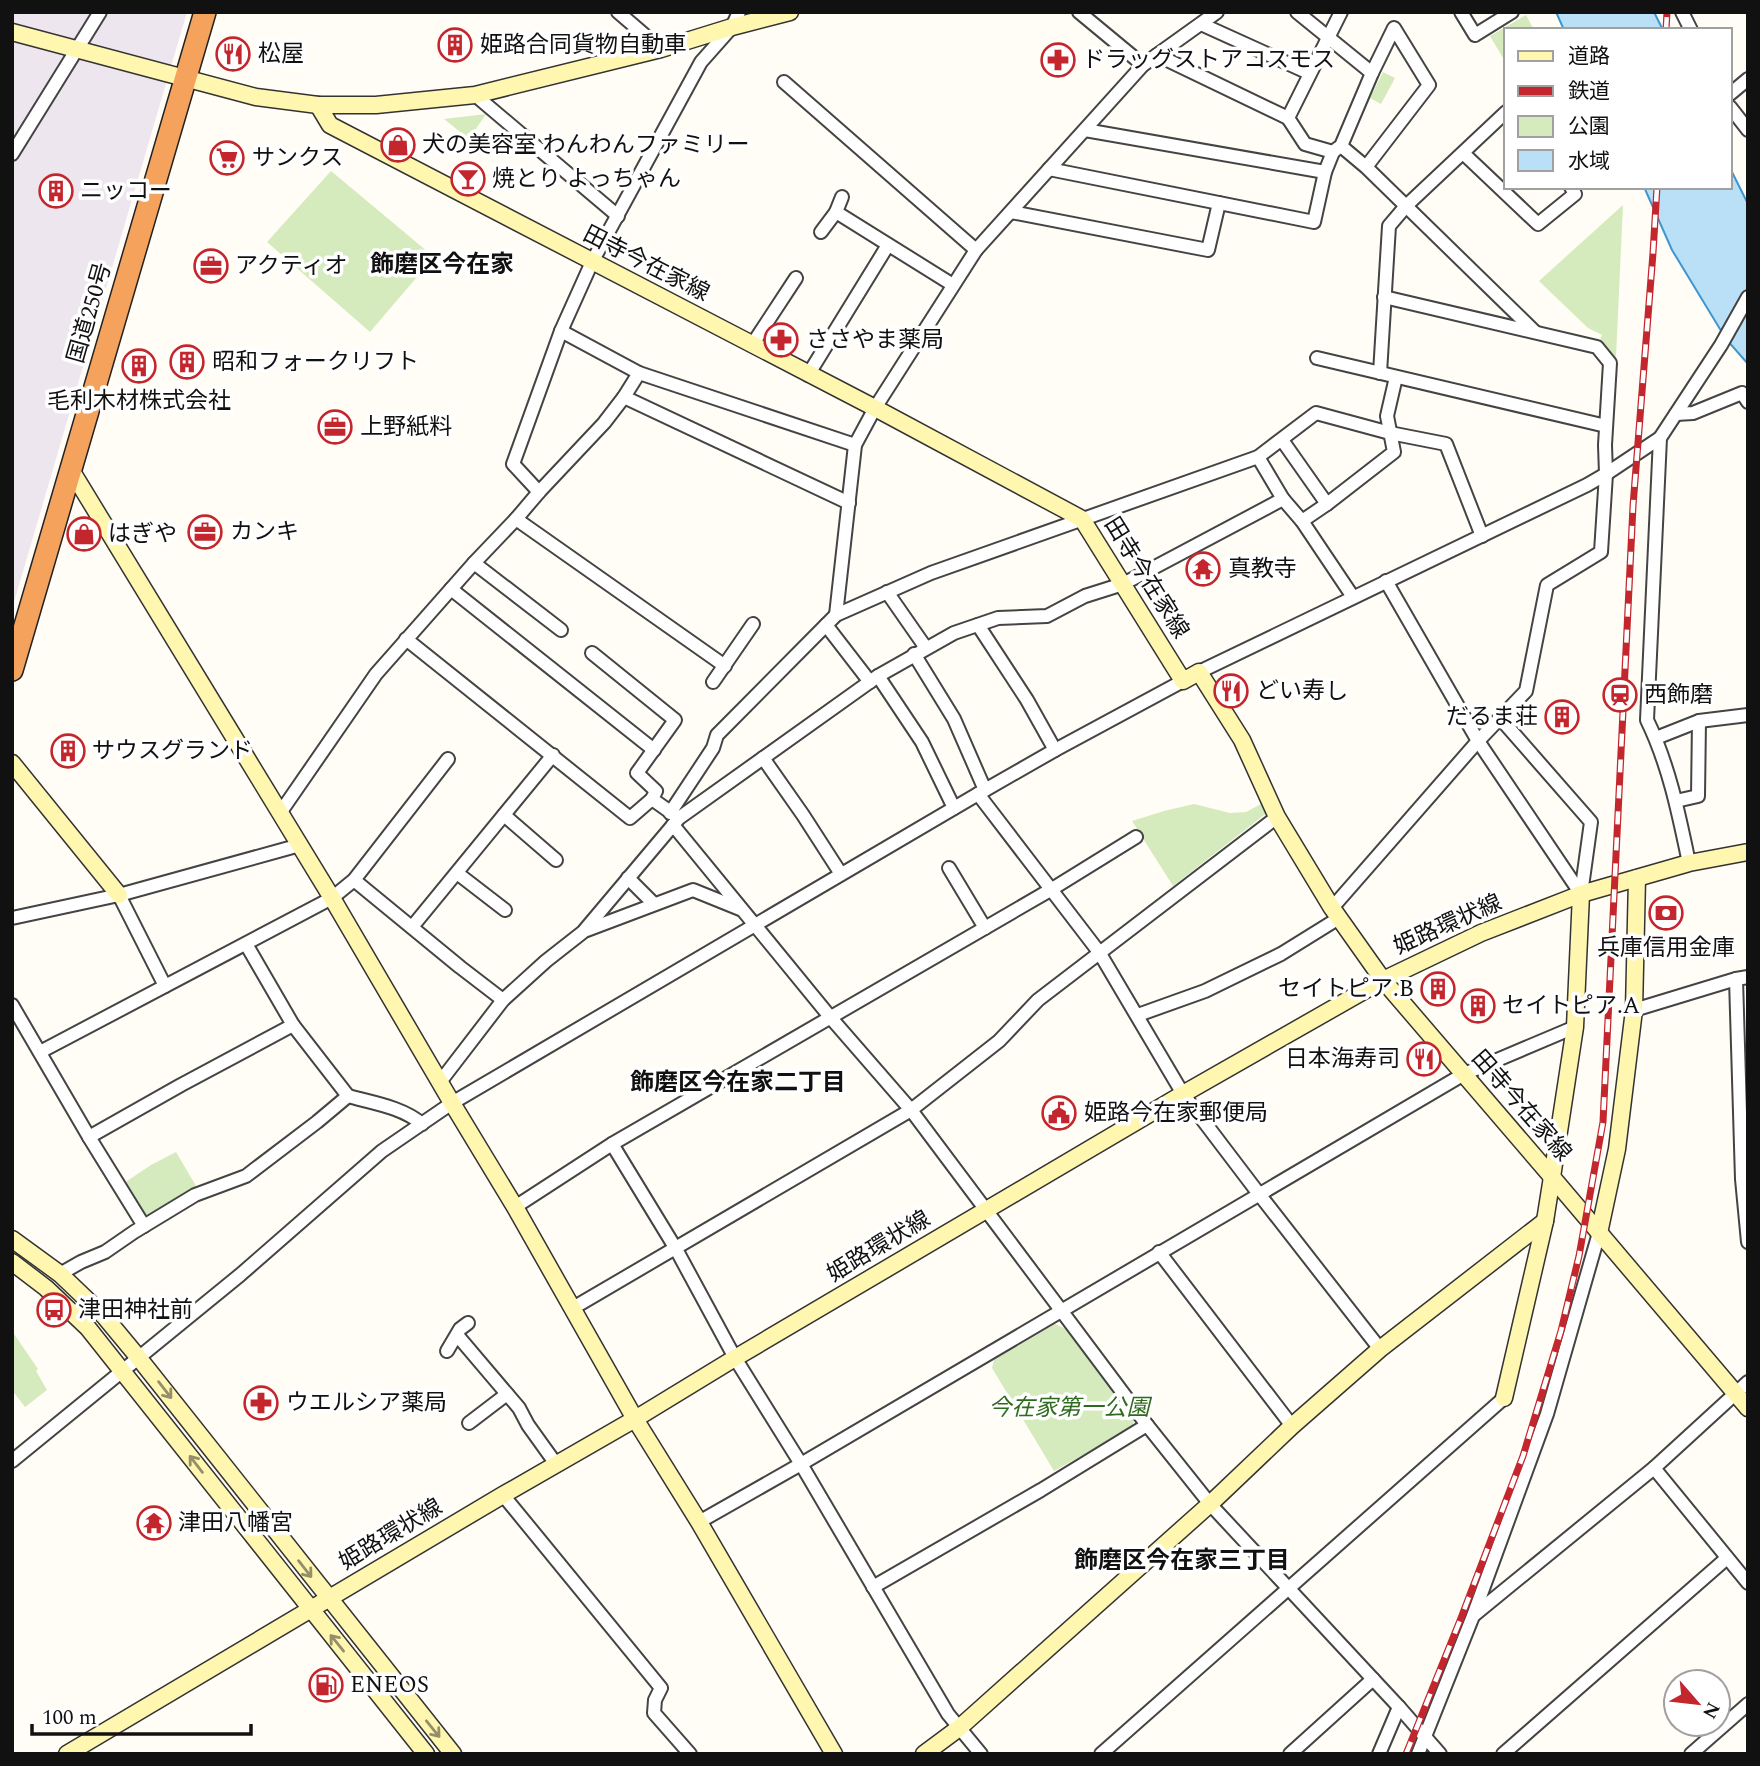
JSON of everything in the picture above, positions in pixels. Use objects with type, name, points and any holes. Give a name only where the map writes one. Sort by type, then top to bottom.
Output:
[{"type":"highway","name":"国道250号","points":[[12,670],[205,12]]},
{"type":"street","points":[[12,154],[100,12]]},
{"type":"street","points":[[618,12],[661,49]]},
{"type":"street","points":[[539,492],[513,464],[561,331],[592,262],[701,62],[732,27],[740,12]]},
{"type":"street","points":[[12,32],[256,97],[318,105],[376,106],[475,95],[661,49],[790,12]]},
{"type":"street","points":[[1079,12],[1143,65]]},
{"type":"street","points":[[836,615],[855,445],[875,408],[976,250],[1143,65],[1217,12]]},
{"type":"street","points":[[1297,12],[1372,73]]},
{"type":"street","points":[[1288,118],[1341,12]]},
{"type":"street","points":[[1461,12],[1475,35],[1511,12]]},
{"type":"street","points":[[1682,12],[1689,28]]},
{"type":"street","points":[[1201,24],[1309,73]]},
{"type":"street","points":[[1049,169],[1314,222],[1325,172],[1394,27],[1429,85],[1366,167]]},
{"type":"street","points":[[1157,55],[1288,118],[1305,144],[1304,169]]},
{"type":"street","points":[[1732,91],[1748,79]]},
{"type":"street","points":[[784,82],[976,250]]},
{"type":"street","points":[[475,95],[618,216]]},
{"type":"street","name":"田寺今在家線","points":[[318,105],[330,125],[875,408],[1082,519],[1182,681]]},
{"type":"street","points":[[1732,110],[1748,130]]},
{"type":"street","points":[[1380,373],[1389,226],[1406,206],[1504,114]]},
{"type":"street","points":[[1085,130],[1325,172]]},
{"type":"street","points":[[1305,144],[1337,149],[1366,167],[1536,332]]},
{"type":"street","points":[[1463,153],[1538,224],[1575,194],[1572,189]]},
{"type":"street","points":[[821,232],[836,212],[842,197]]},
{"type":"street","points":[[1011,212],[1208,250],[1219,203]]},
{"type":"street","points":[[836,212],[953,285]]},
{"type":"street","points":[[808,374],[888,244]]},
{"type":"street","points":[[752,345],[796,278]]},
{"type":"street","points":[[1138,1015],[1216,986],[1281,954],[1335,913],[1478,741],[1526,691],[1547,585],[1601,552],[1611,363],[1597,347],[1384,297]]},
{"type":"street","points":[[12,1461],[240,1275],[382,1151],[452,1103],[1055,750],[1199,672],[1606,474],[1660,438],[1721,345],[1748,297]]},
{"type":"street","points":[[561,331],[639,373],[855,445]]},
{"type":"street","points":[[1317,358],[1606,426]]},
{"type":"street","points":[[280,813],[376,674],[604,423],[639,373]]},
{"type":"street","points":[[1302,521],[1394,452],[1387,416],[1396,377]]},
{"type":"street","points":[[1676,414],[1693,413],[1742,393],[1748,402]]},
{"type":"street","points":[[624,397],[849,503]]},
{"type":"street","points":[[440,1082],[503,1000],[583,932],[628,878],[674,819],[713,748],[716,736],[836,615],[931,573],[1258,457],[1316,413],[1390,433],[1446,444],[1482,536]]},
{"type":"street","points":[[1660,438],[1647,720],[1656,738],[1676,801],[1689,863]]},
{"type":"street","points":[[1282,440],[1327,504]]},
{"type":"street","points":[[1258,457],[1283,499],[1302,521],[1353,597]]},
{"type":"street","points":[[71,470],[332,898],[515,1207],[635,1419],[699,1522],[834,1754]]},
{"type":"street","points":[[674,819],[874,679],[954,633],[998,618],[1046,616],[1085,596],[1123,584],[1283,499]]},
{"type":"street","points":[[516,519],[724,666]]},
{"type":"street","points":[[474,563],[561,630]]},
{"type":"street","points":[[1386,581],[1478,741],[1581,894]]},
{"type":"street","points":[[451,589],[654,750]]},
{"type":"street","points":[[887,592],[954,719],[981,792],[1100,953],[1184,1094],[1380,1349]]},
{"type":"street","points":[[713,682],[752,624]]},
{"type":"street","points":[[826,625],[874,679],[922,742],[954,808]]},
{"type":"street","points":[[978,625],[1027,700],[1055,750]]},
{"type":"street","points":[[406,639],[630,818],[652,799],[656,791],[637,773],[675,720],[592,653]]},
{"type":"street","name":"田寺今在家線","points":[[1199,672],[1241,740],[1277,817],[1335,913],[1383,980],[1748,1408]]},
{"type":"street","points":[[1656,738],[1699,721],[1748,715]]},
{"type":"street","points":[[1101,1754],[1504,1398],[1545,1221],[1575,1027],[1581,894],[1591,822],[1500,718]]},
{"type":"street","points":[[1676,801],[1698,796],[1699,721]]},
{"type":"street","points":[[412,927],[553,755]]},
{"type":"street","points":[[763,758],[841,874]]},
{"type":"street","points":[[40,1052],[332,898],[354,880],[448,759]]},
{"type":"street","points":[[12,763],[119,895],[165,986]]},
{"type":"street","points":[[652,799],[674,819],[754,924],[911,1110],[1147,1425],[1210,1504],[1440,1754]]},
{"type":"street","points":[[504,815],[556,860]]},
{"type":"street","points":[[573,1308],[911,1110],[999,1041],[1038,1000],[1277,817]]},
{"type":"street","points":[[515,1207],[612,1144],[1052,889],[1136,837]]},
{"type":"street","points":[[12,918],[119,895],[300,845]]},
{"type":"street","name":"姫路環状線","points":[[67,1754],[985,1210],[1383,980],[1481,933],[1581,894],[1689,863],[1748,852]]},
{"type":"street","points":[[949,868],[985,928]]},
{"type":"street","points":[[457,873],[505,910]]},
{"type":"street","points":[[628,878],[654,904]]},
{"type":"street","points":[[1418,1754],[1474,1616],[1547,1414],[1600,1233],[1617,1149],[1634,1010],[1637,878]]},
{"type":"street","points":[[354,880],[503,1000]]},
{"type":"street","points":[[583,932],[693,890],[743,910]]},
{"type":"street","points":[[246,944],[293,1025],[348,1096],[411,1115],[422,1124]]},
{"type":"street","points":[[1634,1010],[1742,978],[1742,1179],[1748,1242]]},
{"type":"street","points":[[12,1005],[144,1226]]},
{"type":"street","points":[[89,1137],[293,1025]]},
{"type":"street","points":[[699,1522],[1464,1074],[1575,1027]]},
{"type":"street","points":[[60,1274],[105,1252],[195,1195],[246,1176],[348,1096]]},
{"type":"street","points":[[612,1144],[676,1249],[735,1358],[801,1464],[948,1714],[981,1754]]},
{"type":"street","points":[[924,1754],[959,1728],[1380,1349],[1545,1221]]},
{"type":"street","points":[[12,1240],[60,1274],[103,1316],[453,1754]]},
{"type":"street","points":[[1159,1252],[1292,1426]]},
{"type":"street","points":[[12,1262],[46,1288],[88,1328],[426,1754]]},
{"type":"street","points":[[447,1351],[460,1329],[468,1323]]},
{"type":"street","points":[[457,1335],[519,1408],[556,1464]]},
{"type":"street","points":[[1474,1616],[1654,1468],[1748,1382]]},
{"type":"street","points":[[469,1423],[507,1394]]},
{"type":"street","points":[[873,1587],[1147,1425]]},
{"type":"street","points":[[1654,1468],[1748,1583]]},
{"type":"street","points":[[503,1495],[661,1688],[655,1700],[654,1713],[690,1754]]},
{"type":"street","points":[[1503,1754],[1727,1558]]},
{"type":"street","points":[[1290,1754],[1373,1679]]},
{"type":"street","points":[[1691,1754],[1748,1704]]},
{"type":"street","points":[[1379,1754],[1399,1707]]},
{"type":"shaded area","points":[[12,12],[187,12],[12,609]]},
{"type":"green space","points":[[1526,15],[1533,28],[1504,28],[1503,58],[1490,36]]},
{"type":"green space","points":[[1383,72],[1395,78],[1381,104],[1370,98]]},
{"type":"green space","points":[[486,114],[469,139],[444,119]]},
{"type":"green space","points":[[331,171],[434,257],[370,332],[267,242]]},
{"type":"green space","points":[[1623,205],[1616,357],[1599,343],[1602,335],[1588,328],[1539,281]]},
{"type":"green space","points":[[1263,803],[1268,812],[1173,886],[1132,821],[1194,804],[1230,813],[1246,812]]},
{"type":"green space","points":[[176,1152],[196,1186],[146,1217],[124,1183]]},
{"type":"green space","name":"今在家第一公園","points":[[1055,1324],[1066,1329],[1134,1418],[1133,1427],[1054,1471],[992,1368],[994,1360]]},
{"type":"green space","points":[[12,1331],[38,1369],[36,1371],[47,1390],[25,1407],[12,1390]]},
{"type":"water","points":[[1556,12],[1654,12],[1662,28],[1563,28]]},
{"type":"water","points":[[1732,172],[1748,204],[1748,364],[1726,339],[1672,250],[1645,189],[1732,189]]},
{"type":"railway","points":[[1666,28],[1667,12]]},
{"type":"railway","points":[[1406,1754],[1523,1456],[1561,1331],[1579,1256],[1603,1122],[1633,506],[1657,189]]},
{"type":"place","name":"姫路合同貨物自動車","points":[[455,45]]},
{"type":"place","name":"松屋","points":[[233,54]]},
{"type":"place","name":"ドラッグストアコスモス","points":[[1058,60]]},
{"type":"place","name":"犬の美容室 わんわんファミリー","points":[[398,145]]},
{"type":"place","name":"サンクス","points":[[227,158]]},
{"type":"place","name":"焼とり よっちゃん","points":[[468,179]]},
{"type":"place","name":"ニッコー","points":[[56,191]]},
{"type":"place","name":"アクティオ","points":[[211,266]]},
{"type":"place","name":"ささやま薬局","points":[[781,340]]},
{"type":"place","name":"昭和フォークリフト","points":[[187,362]]},
{"type":"place","name":"毛利木材株式会社","points":[[139,366]]},
{"type":"place","name":"上野紙料","points":[[335,427]]},
{"type":"place","name":"カンキ","points":[[205,532]]},
{"type":"place","name":"はぎや","points":[[84,534]]},
{"type":"place","name":"真教寺","points":[[1203,569]]},
{"type":"place","name":"どい寿し","points":[[1231,691]]},
{"type":"place","name":"西飾磨","points":[[1620,695]]},
{"type":"place","name":"だるま荘","points":[[1562,717]]},
{"type":"place","name":"サウスグランド","points":[[68,751]]},
{"type":"place","name":"兵庫信用金庫","points":[[1666,913]]},
{"type":"place","name":"セイトピア.B","points":[[1438,989]]},
{"type":"place","name":"セイトピア.A","points":[[1478,1006]]},
{"type":"place","name":"日本海寿司","points":[[1424,1059]]},
{"type":"place","name":"姫路今在家郵便局","points":[[1059,1113]]},
{"type":"place","name":"津田神社前","points":[[54,1310]]},
{"type":"place","name":"ウエルシア薬局","points":[[261,1403]]},
{"type":"place","name":"津田八幡宮","points":[[154,1523]]},
{"type":"place","name":"ENEOS","points":[[326,1685]]},
{"type":"district","name":"飾磨区今在家","points":[[442,265]]},
{"type":"district","name":"飾磨区今在家二丁目","points":[[738,1083]]},
{"type":"district","name":"飾磨区今在家三丁目","points":[[1182,1561]]}]
